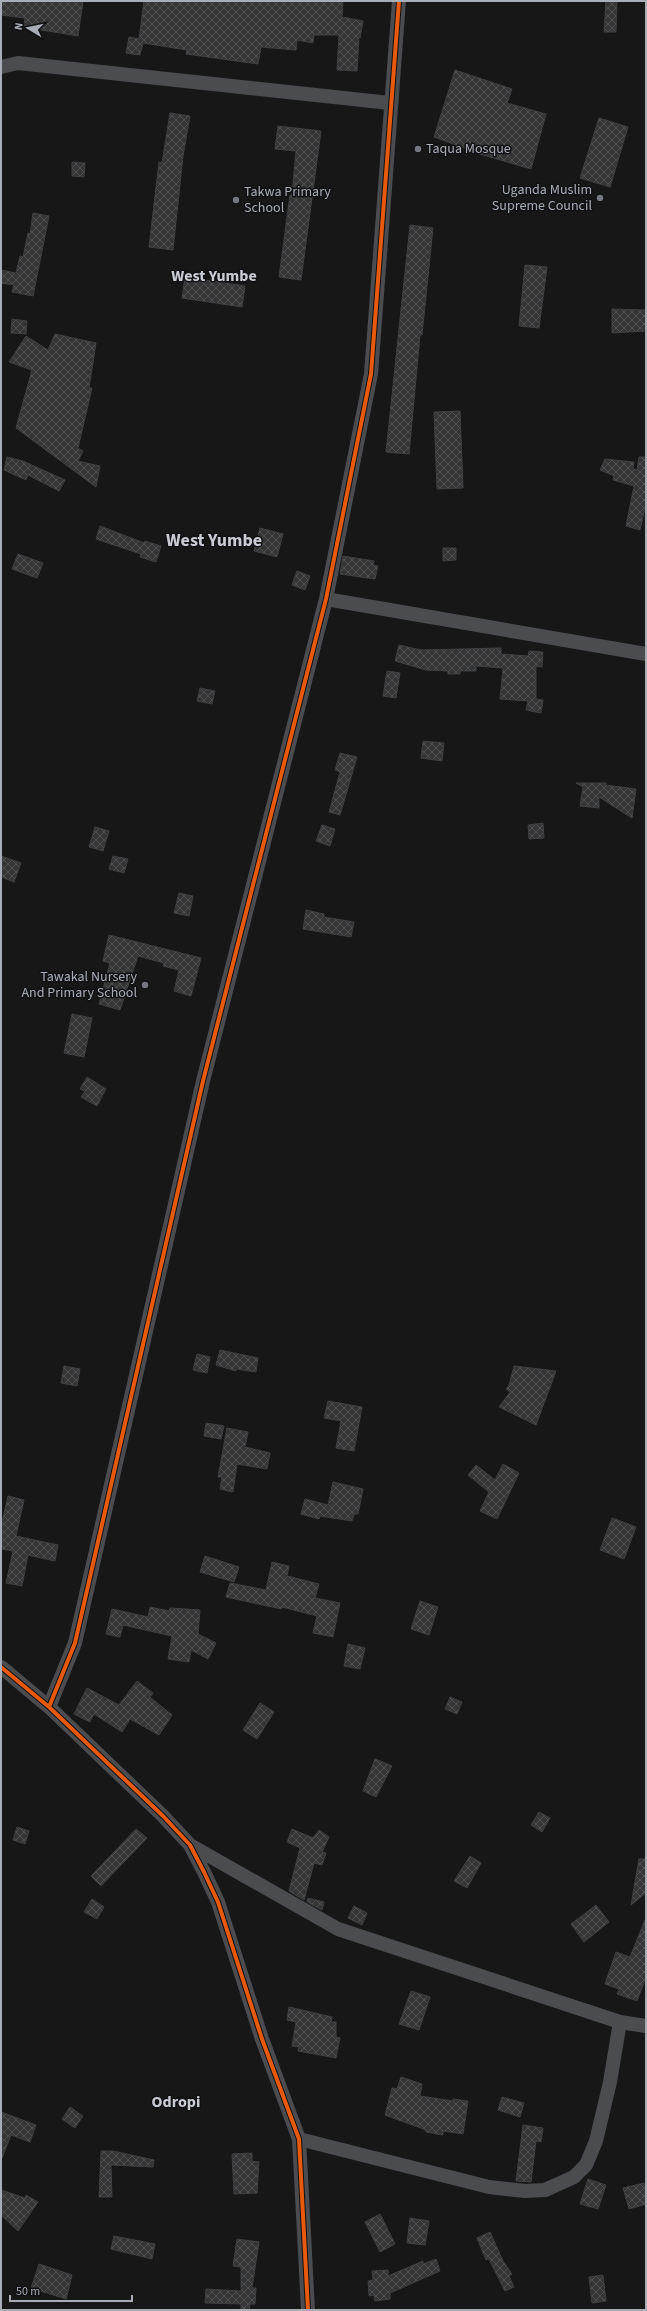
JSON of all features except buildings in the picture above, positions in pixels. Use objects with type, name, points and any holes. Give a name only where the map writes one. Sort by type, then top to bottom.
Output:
[{"type":"street","points":[[49,1708],[76,1643],[203,1081],[326,599],[371,374],[390,103],[399,1]]},
{"type":"street","points":[[1,67],[18,63],[390,103]]},
{"type":"street","points":[[326,599],[646,654]]},
{"type":"street","points":[[1,1667],[49,1708],[163,1816],[190,1845],[218,1902],[262,2039],[299,2139],[308,2310]]},
{"type":"street","points":[[190,1845],[338,1929],[620,2022],[646,2026]]},
{"type":"street","points":[[299,2139],[489,2187],[525,2191],[545,2190],[574,2177],[586,2165],[596,2141],[610,2082],[620,2022]]},
{"type":"cycle path","points":[[49,1707],[75,1643],[203,1081],[326,599],[371,374],[399,1]]},
{"type":"cycle path","points":[[1,1667],[49,1707],[163,1816],[190,1845],[204,1872],[218,1902],[262,2039],[299,2139],[308,2310]]},
{"type":"place","name":"Taqua Mosque","points":[[418,149]]},
{"type":"place","name":"Uganda Muslim Supreme Council","points":[[600,198]]},
{"type":"place","name":"Takwa Primary School","points":[[236,200]]},
{"type":"place","name":"Tawakal Nursery And Primary School","points":[[145,985]]},
{"type":"district","name":"West Yumbe","points":[[214,276]]},
{"type":"district","name":"West Yumbe","points":[[214,540]]},
{"type":"district","name":"Odropi","points":[[176,2102]]}]
